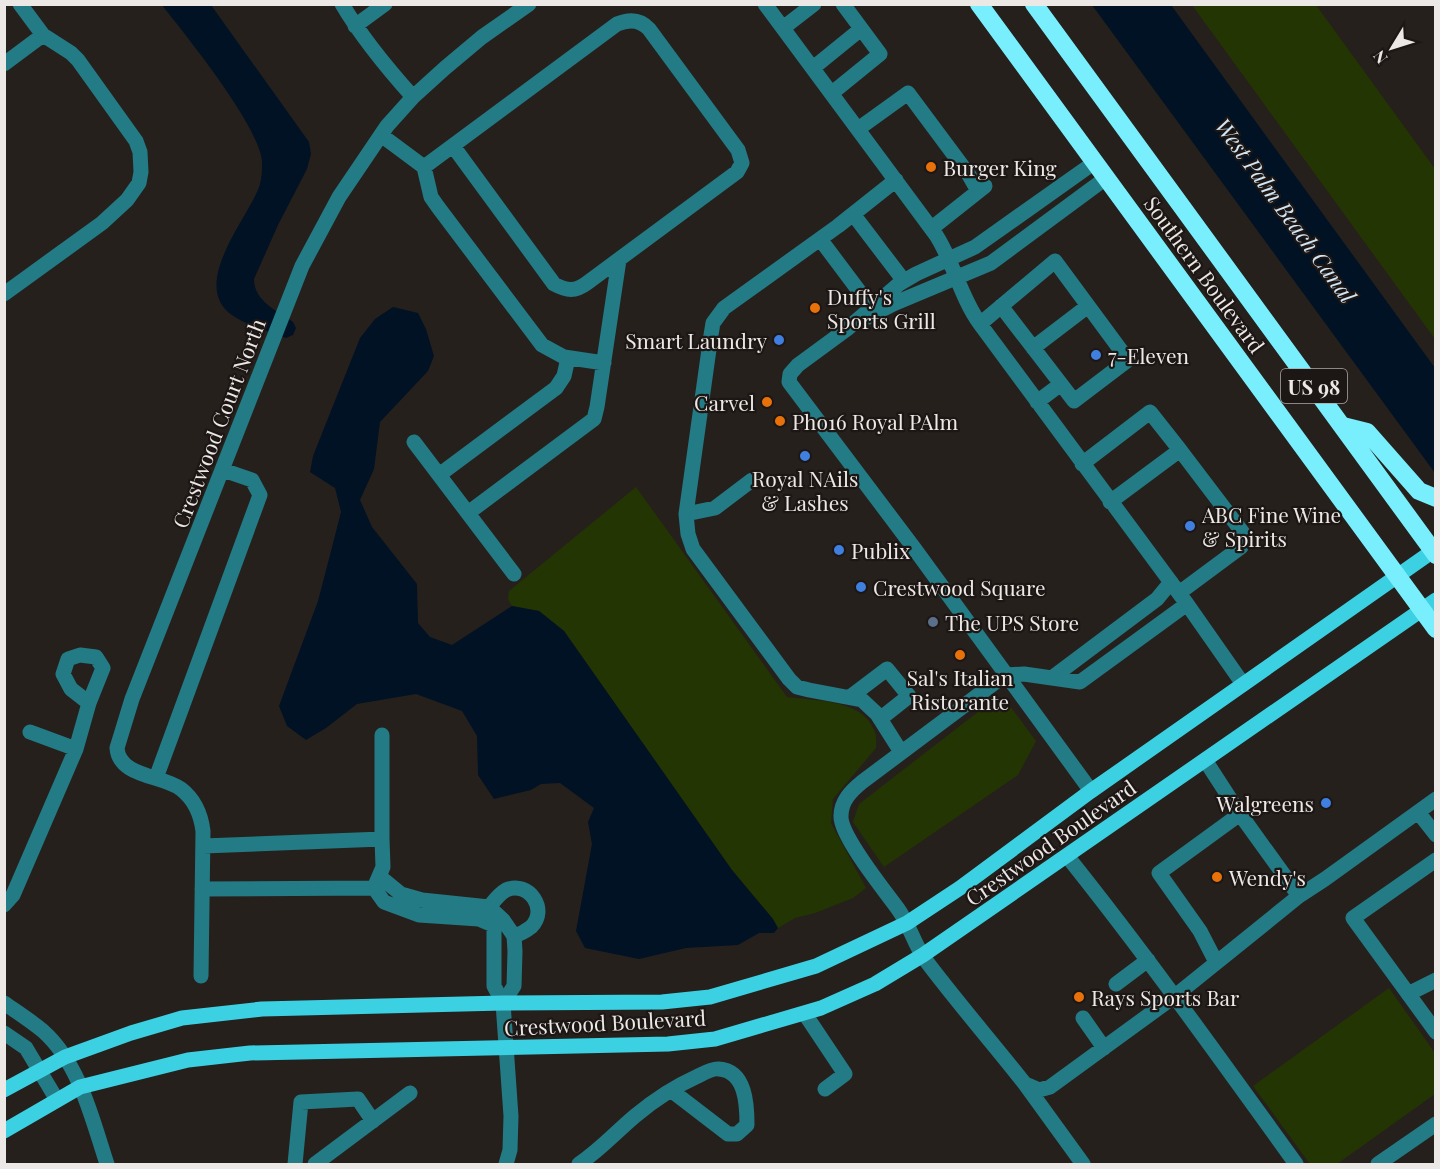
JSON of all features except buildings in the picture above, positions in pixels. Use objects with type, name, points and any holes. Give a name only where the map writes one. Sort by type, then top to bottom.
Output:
[{"type":"highway","name":"Southern Boulevard","points":[[979,4],[1398,576],[1429,605],[1436,629]]},
{"type":"highway","name":"Southern Boulevard","points":[[1034,4],[1435,551]]},
{"type":"highway","points":[[1343,426],[1367,432],[1419,491],[1436,498]]},
{"type":"main road","name":"Crestwood Boulevard","points":[[4,1090],[65,1057],[131,1033],[182,1018],[262,1009],[662,1002],[710,997],[816,966],[907,923],[960,888],[1243,684],[1435,551]]},
{"type":"main road","name":"Crestwood Boulevard","points":[[4,1131],[80,1087],[188,1060],[250,1053],[668,1044],[715,1039],[805,1014],[875,984],[922,956],[1429,605]]},
{"type":"street","points":[[4,294],[102,223],[127,200],[139,183],[141,172],[140,152],[131,131],[78,60],[62,46],[43,35],[20,4]]},
{"type":"street","points":[[342,4],[355,26],[383,63],[414,97]]},
{"type":"street","points":[[355,26],[385,4]]},
{"type":"street","name":"Crestwood Court North","points":[[201,975],[203,846],[201,820],[191,800],[181,789],[129,768],[118,756],[117,747],[132,699],[288,301],[316,237],[339,197],[381,135],[414,97],[482,37],[529,4]]},
{"type":"street","points":[[765,4],[932,228],[949,260],[965,301],[980,324],[1179,593],[1243,684]]},
{"type":"street","points":[[783,28],[814,4]]},
{"type":"street","points":[[832,93],[880,54],[843,4]]},
{"type":"street","points":[[424,167],[617,24],[631,20],[644,24],[738,150],[742,163],[737,172],[580,289],[563,289],[554,284],[453,146]]},
{"type":"street","points":[[813,68],[861,29]]},
{"type":"street","points":[[4,64],[43,35]]},
{"type":"street","points":[[858,129],[908,93],[981,188],[932,228]]},
{"type":"street","points":[[381,135],[424,167],[431,197],[542,345],[555,353],[568,357],[604,363]]},
{"type":"street","points":[[1092,792],[914,548],[789,382],[790,374],[798,365],[847,329],[904,281],[975,247],[1095,162]]},
{"type":"street","points":[[847,329],[893,304],[991,263],[1106,178]]},
{"type":"street","points":[[896,180],[724,309],[713,323],[686,514],[688,534],[693,549],[789,679],[797,687],[862,700],[880,719],[901,753]]},
{"type":"street","points":[[853,214],[904,281]]},
{"type":"street","points":[[820,239],[872,307]]},
{"type":"street","points":[[468,513],[591,422],[596,414],[619,260]]},
{"type":"street","points":[[980,324],[1001,306],[1055,261],[1128,360],[1074,401],[1001,306]]},
{"type":"street","points":[[1033,348],[1088,306]]},
{"type":"street","points":[[439,475],[556,388],[564,376],[568,357]]},
{"type":"street","points":[[1037,402],[1061,384]]},
{"type":"street","points":[[1082,464],[1150,412],[1243,532],[1241,547],[1179,593],[1080,682],[1024,674],[1005,675],[849,793],[843,804],[841,817],[842,826],[850,841],[907,923],[922,956],[1025,1084],[1083,1164]]},
{"type":"street","points":[[414,441],[514,574]]},
{"type":"street","points":[[1110,502],[1180,450]]},
{"type":"street","points":[[156,778],[260,495],[252,480],[223,471]]},
{"type":"street","points":[[686,514],[715,508],[752,480]]},
{"type":"street","points":[[1053,677],[1156,599],[1179,593]]},
{"type":"street","points":[[850,698],[887,669],[909,696],[880,719]]},
{"type":"street","points":[[4,905],[13,895],[76,749],[89,703]]},
{"type":"street","points":[[30,732],[76,749]]},
{"type":"street","points":[[382,735],[383,867],[376,882],[384,902],[416,906],[489,907],[514,936],[514,986],[503,1003]]},
{"type":"street","points":[[1205,760],[1240,814],[1299,896]]},
{"type":"street","points":[[1025,1084],[1039,1090],[1050,1088],[1175,996],[1299,896],[1436,799]]},
{"type":"street","points":[[1418,812],[1436,836]]},
{"type":"street","points":[[1216,962],[1200,931],[1159,873],[1240,814]]},
{"type":"street","points":[[203,846],[382,839]]},
{"type":"street","points":[[1067,856],[1175,996],[1296,1164]]},
{"type":"street","points":[[1436,860],[1353,918],[1436,1032]]},
{"type":"street","points":[[202,889],[376,882]]},
{"type":"street","points":[[489,907],[506,890],[522,889],[532,895],[538,912],[536,920],[532,926],[514,936]]},
{"type":"street","points":[[416,906],[419,915],[478,919],[490,924],[494,929],[494,986],[503,1003],[511,1116],[510,1150],[506,1164]]},
{"type":"street","points":[[1116,984],[1148,960]]},
{"type":"street","points":[[1408,994],[1436,980]]},
{"type":"street","points":[[4,1004],[43,1031],[65,1057],[80,1087],[107,1164]]},
{"type":"street","points":[[805,1014],[845,1074],[825,1089]]},
{"type":"street","points":[[1083,1018],[1104,1048]]},
{"type":"street","points":[[4,1033],[26,1048],[57,1100]]},
{"type":"street","points":[[579,1164],[636,1115],[686,1081],[717,1068],[729,1071],[737,1077],[743,1087],[747,1125],[736,1134],[728,1134],[672,1091]]},
{"type":"street","points":[[315,1164],[410,1093]]},
{"type":"street","points":[[295,1164],[301,1102],[358,1099],[373,1121]]},
{"type":"street","points":[[1378,1164],[1436,1124]]},
{"type":"green space","points":[[1192,5],[1316,5],[1435,169],[1435,339]]},
{"type":"green space","points":[[636,487],[787,697],[824,701],[849,707],[868,720],[874,730],[876,748],[833,799],[831,823],[866,888],[853,898],[795,918],[778,928],[732,870],[564,631],[539,611],[512,606],[508,599],[509,591]]},
{"type":"green space","points":[[996,698],[1007,702],[1036,741],[1018,775],[884,867],[853,822],[859,804]]},
{"type":"green space","points":[[1389,988],[1435,1053],[1435,1094],[1337,1164],[1310,1164],[1253,1086]]},
{"type":"water","points":[[162,5],[211,5],[309,142],[311,154],[307,169],[278,225],[254,279],[255,287],[262,299],[293,322],[296,328],[293,335],[286,338],[234,316],[228,312],[219,298],[217,282],[220,265],[227,247],[255,197],[262,175],[262,161],[258,145],[235,104]]},
{"type":"water","name":"West Palm Beach Canal","points":[[1092,5],[1171,5],[1435,368],[1435,473]]},
{"type":"water","points":[[393,307],[418,313],[426,329],[434,356],[428,371],[380,422],[374,469],[360,500],[372,527],[417,584],[418,623],[430,637],[452,645],[512,606],[539,611],[564,631],[732,870],[773,919],[778,928],[774,933],[759,933],[738,945],[686,948],[639,959],[585,948],[576,931],[592,844],[588,822],[594,808],[560,783],[541,784],[531,790],[494,799],[478,775],[477,736],[462,711],[416,694],[357,704],[306,740],[287,726],[279,706],[318,601],[341,512],[335,488],[310,472],[313,456],[360,338],[375,319]]},
{"type":"place","name":"Burger King","points":[[931,167]]},
{"type":"place","name":"Duffy's Sports Grill","points":[[815,308]]},
{"type":"place","name":"Smart Laundry","points":[[779,340]]},
{"type":"place","name":"7-Eleven","points":[[1096,355]]},
{"type":"place","name":"Carvel","points":[[767,402]]},
{"type":"place","name":"Pho16 Royal PAlm","points":[[780,421]]},
{"type":"place","name":"Royal NAils & Lashes","points":[[805,456]]},
{"type":"place","name":"ABC Fine Wine & Spirits","points":[[1190,526]]},
{"type":"place","name":"Publix","points":[[839,550]]},
{"type":"place","name":"Crestwood Square","points":[[861,587]]},
{"type":"place","name":"The UPS Store","points":[[933,622]]},
{"type":"place","name":"Sal's Italian Ristorante","points":[[960,655]]},
{"type":"place","name":"Walgreens","points":[[1326,803]]},
{"type":"place","name":"Wendy's","points":[[1217,877]]},
{"type":"place","name":"Rays Sports Bar","points":[[1079,997]]}]
